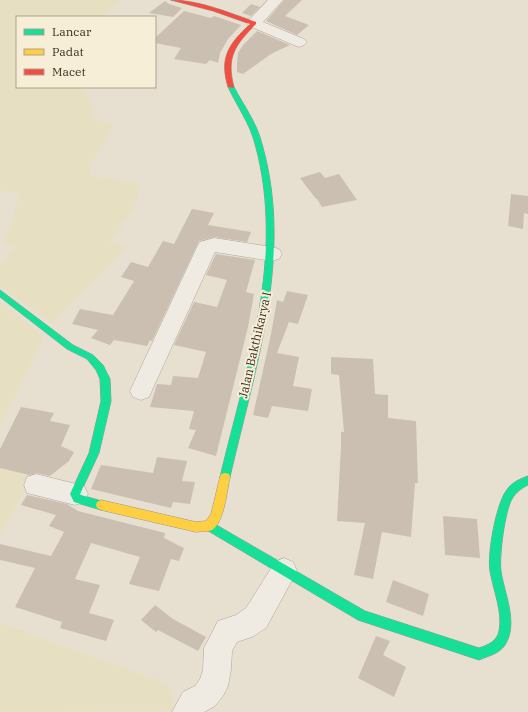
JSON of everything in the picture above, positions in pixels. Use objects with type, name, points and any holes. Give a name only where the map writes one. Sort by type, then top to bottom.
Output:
[{"type":"street","points":[[174,0],[215,10],[254,23],[299,42]]},
{"type":"street","points":[[254,23],[276,0]]},
{"type":"street","name":"Jalan Bakthikarya I","points":[[209,526],[216,516],[232,442],[262,325],[268,292],[272,254],[270,212],[264,164],[260,146],[255,132],[233,90],[225,69],[230,47],[239,36],[254,23]]},
{"type":"street","points":[[141,391],[207,247],[214,245],[272,254]]},
{"type":"street","points":[[0,292],[70,347],[90,357],[100,368],[105,379],[106,401],[97,441],[89,465],[75,494]]},
{"type":"street","points":[[75,494],[78,500],[84,502],[196,527],[209,526],[362,616],[479,654],[493,650],[502,640],[505,623],[495,567],[505,501],[508,494],[518,485],[528,480]]},
{"type":"street","points":[[36,485],[75,494]]},
{"type":"street","points":[[187,712],[193,702],[205,696],[213,686],[217,670],[218,648],[228,631],[242,627],[256,618],[284,570]]},
{"type":"shaded area","points":[[0,0],[121,0],[106,16],[16,16],[16,88],[79,88],[85,92],[93,109],[93,118],[114,125],[90,166],[91,176],[138,182],[140,187],[134,209],[110,242],[127,246],[105,271],[52,323],[0,286],[0,266],[14,247],[2,242],[13,221],[19,193],[0,191]]},
{"type":"shaded area","points":[[0,302],[44,337],[0,427]]},
{"type":"shaded area","points":[[0,468],[24,474],[29,480],[0,537]]},
{"type":"shaded area","points":[[0,623],[167,683],[173,693],[174,711],[0,712]]},
{"type":"building","points":[[284,0],[302,0],[285,16],[309,25],[297,35],[266,21]]},
{"type":"building","points":[[165,1],[169,4],[182,8],[173,17],[149,13]]},
{"type":"building","points":[[251,4],[260,7],[251,16],[242,13]]},
{"type":"building","points":[[184,11],[211,18],[214,16],[241,25],[228,39],[220,53],[218,63],[210,60],[206,64],[174,59],[181,48],[156,43],[156,37]]},
{"type":"building","points":[[257,31],[290,45],[271,54],[243,74],[237,72],[238,53],[243,45]]},
{"type":"building","points":[[320,172],[325,178],[339,174],[357,200],[322,207],[300,178]]},
{"type":"building","points":[[511,194],[528,196],[528,214],[524,213],[523,229],[508,226]]},
{"type":"building","points":[[192,209],[214,213],[208,225],[251,232],[247,242],[214,237],[199,241],[152,341],[150,340],[147,346],[114,340],[110,345],[91,338],[98,330],[72,324],[80,309],[113,315],[134,281],[121,277],[131,262],[148,267],[163,241],[174,244]]},
{"type":"building","points":[[216,254],[255,260],[246,292],[254,294],[248,327],[216,456],[188,448],[196,430],[189,429],[194,411],[150,407],[157,384],[171,385],[173,376],[198,378],[206,352],[174,345],[194,302],[217,307],[227,280],[206,275]]},
{"type":"building","points":[[287,291],[308,295],[298,324],[289,322],[277,353],[299,357],[293,386],[312,389],[308,411],[272,406],[268,418],[253,415],[277,300],[283,302]]},
{"type":"building","points":[[331,357],[373,359],[375,394],[388,395],[388,418],[416,421],[418,483],[415,483],[411,537],[382,532],[373,579],[354,575],[365,523],[337,521],[341,432],[344,432],[339,375],[331,374]]},
{"type":"building","points":[[21,407],[54,413],[50,421],[70,425],[61,446],[74,452],[69,461],[50,476],[36,473],[29,475],[0,468],[0,449]]},
{"type":"building","points":[[157,457],[187,461],[182,481],[195,482],[190,504],[173,502],[171,508],[91,489],[101,465],[153,473]]},
{"type":"building","points":[[27,495],[67,504],[78,511],[165,533],[164,538],[184,548],[179,561],[171,559],[159,591],[129,584],[140,557],[91,543],[75,579],[100,585],[89,613],[114,620],[106,641],[60,628],[62,622],[15,607],[35,568],[0,560],[0,544],[51,556],[64,532],[49,526],[56,515],[21,505]]},
{"type":"building","points":[[443,516],[477,519],[480,558],[445,555]]},
{"type":"building","points":[[393,580],[429,594],[423,616],[386,602]]},
{"type":"building","points":[[155,605],[173,619],[206,637],[198,651],[158,630],[156,632],[141,620]]},
{"type":"building","points":[[376,636],[390,641],[383,655],[406,667],[394,697],[358,678]]},
{"type":"traffic: fast","points":[[225,477],[264,311],[270,269],[271,228],[268,186],[259,144],[250,122],[231,87]]},
{"type":"traffic: fast","points":[[0,293],[70,347],[90,357],[100,368],[105,379],[106,401],[94,453],[75,494],[78,499],[101,505]]},
{"type":"traffic: fast","points":[[209,526],[362,616],[479,654],[493,649],[501,641],[505,631],[505,619],[495,569],[498,534],[504,506],[508,496],[521,483],[528,480]]},
{"type":"traffic: slow","points":[[101,505],[196,527],[209,526],[216,516],[225,477]]},
{"type":"traffic: jam","points":[[174,0],[215,10],[254,23],[240,37],[230,51],[227,67],[231,87]]}]
